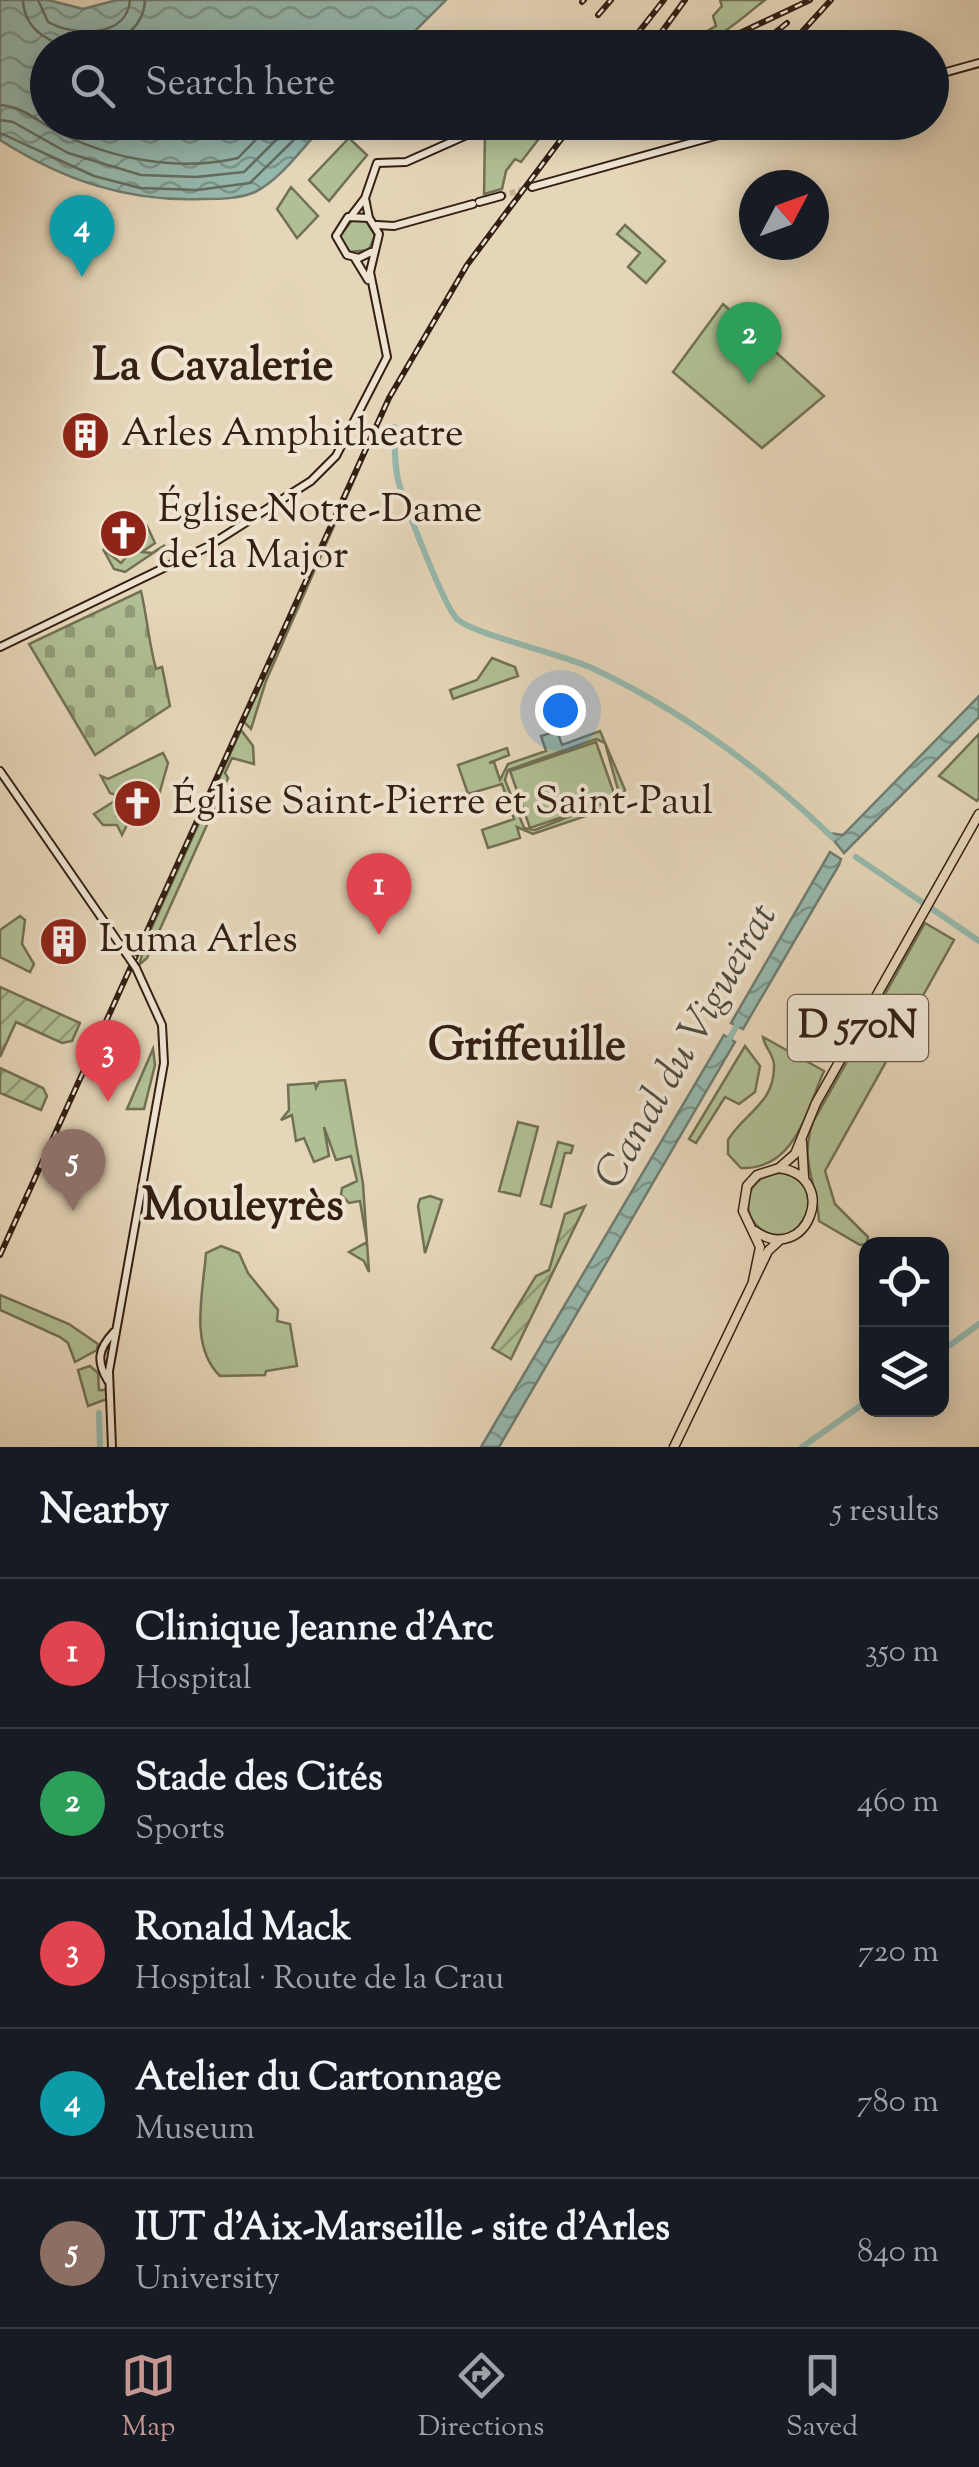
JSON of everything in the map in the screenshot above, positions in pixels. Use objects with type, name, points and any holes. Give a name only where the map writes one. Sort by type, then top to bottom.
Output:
[{"type":"main road","points":[[949,71],[979,63]]},
{"type":"main road","points":[[372,290],[354,257],[342,251],[336,236],[341,222],[365,198],[377,164],[406,162],[456,140]]},
{"type":"main road","points":[[532,187],[700,140]]},
{"type":"main road","points":[[376,225],[394,226],[501,196]]},
{"type":"main road","points":[[365,198],[378,238]]},
{"type":"main road","points":[[352,215],[369,218]]},
{"type":"main road","points":[[0,647],[207,547],[311,480],[329,464],[350,434],[388,357],[372,290],[372,252],[378,238],[394,226]]},
{"type":"main road","points":[[354,257],[372,252]]},
{"type":"main road","points":[[0,771],[136,968],[162,1025],[164,1063],[117,1326],[99,1360],[110,1386],[112,1447]]},
{"type":"main road","name":"D 570N","points":[[779,1168],[791,1160],[816,1103],[979,814]]},
{"type":"main road","name":"D 570N","points":[[802,1137],[800,1167],[805,1179]]},
{"type":"main road","points":[[674,1447],[768,1251],[780,1240],[800,1234],[812,1219],[814,1195],[805,1179],[779,1168],[757,1175],[745,1192],[743,1211],[760,1247],[753,1282]]},
{"type":"main road","points":[[754,1231],[780,1240]]},
{"type":"main road","points":[[105,1371],[111,1341]]},
{"type":"green space","points":[[720,0],[765,0],[726,30],[709,30],[716,26],[713,16],[722,6]]},
{"type":"green space","points":[[347,140],[367,155],[329,201],[309,180]]},
{"type":"green space","points":[[485,140],[538,140],[521,162],[515,159],[506,171],[502,189],[484,194]]},
{"type":"green space","points":[[291,187],[318,216],[297,238],[277,209]]},
{"type":"green space","points":[[353,219],[366,221],[375,235],[369,250],[348,252],[339,237]]},
{"type":"green space","points":[[625,225],[665,261],[646,283],[628,267],[640,253],[617,234]]},
{"type":"green space","points":[[723,304],[824,396],[762,448],[673,372]]},
{"type":"green space","points":[[369,446],[266,681],[251,729],[244,722]]},
{"type":"green space","points":[[147,526],[155,543],[142,552],[152,553],[165,545],[125,572],[114,569],[103,549],[121,563],[139,542],[134,528]]},
{"type":"green space","points":[[141,591],[156,669],[162,667],[170,706],[95,755],[29,644]]},
{"type":"green space","points":[[492,658],[515,667],[518,676],[453,699],[450,690],[477,680]]},
{"type":"green space","points":[[241,730],[253,746],[254,764],[232,758],[225,773],[228,778],[147,958],[139,965],[147,938]]},
{"type":"green space","points":[[557,731],[562,745],[600,731],[625,790],[618,805],[533,834],[517,827],[520,838],[488,848],[482,830],[514,819],[502,784],[468,794],[458,765],[507,748],[509,755],[489,763],[494,762],[500,780],[508,764],[546,751],[541,736]],"holes":[[[596,739],[605,743],[620,797],[535,830],[524,828],[505,780],[508,770]]]},
{"type":"green space","points":[[979,734],[979,798],[977,801],[939,776]]},
{"type":"green space","points":[[596,742],[616,799],[530,828],[510,771]]},
{"type":"green space","points":[[163,753],[168,763],[155,809],[139,780],[116,795],[110,793],[101,776],[108,779]]},
{"type":"green space","points":[[113,802],[133,819],[150,815],[127,825],[122,835],[117,825],[103,825],[94,814]]},
{"type":"green space","points":[[20,916],[25,920],[22,944],[34,964],[30,972],[0,957],[0,930]]},
{"type":"green space","points":[[925,923],[954,940],[825,1171],[835,1204],[868,1237],[859,1237],[859,1244],[819,1221],[808,1161],[813,1122]]},
{"type":"green space","points":[[0,987],[80,1023],[72,1041],[62,1043],[16,1022],[0,1057]]},
{"type":"green space","points":[[763,1037],[824,1071],[804,1120],[786,1149],[759,1166],[741,1168],[728,1154],[728,1140],[764,1099],[773,1080],[774,1063]]},
{"type":"green space","points":[[745,1046],[760,1066],[755,1092],[739,1104],[725,1097],[696,1143],[689,1139]]},
{"type":"green space","points":[[153,1049],[155,1065],[144,1109],[127,1109]]},
{"type":"green space","points":[[0,1068],[43,1088],[47,1096],[41,1110],[0,1093]]},
{"type":"green space","points":[[345,1080],[363,1184],[367,1242],[360,1201],[349,1203],[341,1195],[342,1188],[357,1181],[351,1156],[336,1160],[324,1127],[329,1156],[314,1162],[304,1138],[296,1141],[292,1115],[281,1120],[289,1110],[288,1085],[315,1083],[316,1088],[319,1082]]},
{"type":"green space","points":[[518,1122],[538,1127],[520,1196],[499,1191]]},
{"type":"green space","points":[[558,1142],[573,1146],[571,1153],[565,1153],[551,1207],[541,1204]]},
{"type":"green space","points":[[779,1173],[801,1182],[810,1204],[801,1226],[779,1235],[757,1226],[748,1204],[757,1182]]},
{"type":"green space","points":[[430,1196],[442,1200],[425,1253],[418,1206],[420,1199]]},
{"type":"green space","points":[[585,1206],[511,1359],[492,1348],[536,1276],[549,1270],[565,1214]]},
{"type":"green space","points":[[367,1242],[369,1272],[364,1261],[349,1252]]},
{"type":"green space","points":[[221,1246],[239,1253],[248,1273],[278,1310],[277,1321],[290,1324],[297,1366],[266,1371],[265,1375],[220,1376],[210,1364],[201,1334],[201,1302],[206,1253]]},
{"type":"green space","points":[[0,1295],[69,1324],[98,1344],[97,1350],[75,1362],[68,1343],[60,1337],[0,1310]]},
{"type":"green space","points":[[90,1366],[98,1373],[99,1390],[107,1390],[107,1399],[88,1406],[78,1370]]},
{"type":"water","points":[[0,0],[48,0],[83,9],[117,0],[446,0],[416,30],[30,30],[30,140],[311,140],[284,170],[255,192],[222,199],[174,199],[122,192],[48,167],[0,140]]},
{"type":"water","points":[[979,696],[979,717],[844,853],[828,833],[843,835]]},
{"type":"water","points":[[830,852],[841,859],[839,865],[743,1029],[731,1023]]},
{"type":"water","points":[[724,1035],[735,1042],[499,1447],[481,1447]]},
{"type":"waterway","points":[[394,427],[400,487],[435,577],[457,619],[481,631],[592,668],[658,703],[749,765],[833,838]]},
{"type":"waterway","points":[[856,857],[979,941]]},
{"type":"waterway","name":"Canal du Vigueirat","points":[[727,1043],[740,1020]]},
{"type":"waterway","points":[[949,1346],[979,1324]]},
{"type":"waterway","points":[[802,1447],[859,1407]]},
{"type":"waterway","points":[[99,1413],[100,1447]]},
{"type":"tunnel","points":[[501,196],[532,187]]},
{"type":"railway","points":[[598,15],[611,0]]},
{"type":"railway","points":[[640,30],[664,0]]},
{"type":"railway","points":[[663,30],[685,0]]},
{"type":"railway","points":[[746,30],[810,0]]},
{"type":"railway","points":[[804,30],[831,0]]},
{"type":"railway","points":[[778,30],[787,23]]},
{"type":"railway","points":[[0,1255],[389,398],[467,265],[561,140]]},
{"type":"place","name":"Atelier du Cartonnage","points":[[82,277]]},
{"type":"place","name":"Stade des Cités","points":[[749,384]]},
{"type":"place","name":"Arles Amphitheatre","points":[[86,435]]},
{"type":"place","name":"Église Notre-Dame de la Major","points":[[123,534]]},
{"type":"place","name":"Église Saint-Pierre et Saint-Paul","points":[[137,803]]},
{"type":"place","name":"Clinique Jeanne d'Arc","points":[[379,935]]},
{"type":"place","name":"Luma Arles","points":[[64,941]]},
{"type":"place","name":"Ronald Mack","points":[[108,1102]]},
{"type":"place","name":"IUT d'Aix-Marseille - site d'Arles","points":[[73,1211]]},
{"type":"district","name":"La Cavalerie","points":[[213,368]]},
{"type":"district","name":"Griffeuille","points":[[527,1048]]},
{"type":"district","name":"Mouleyrès","points":[[243,1208]]}]
